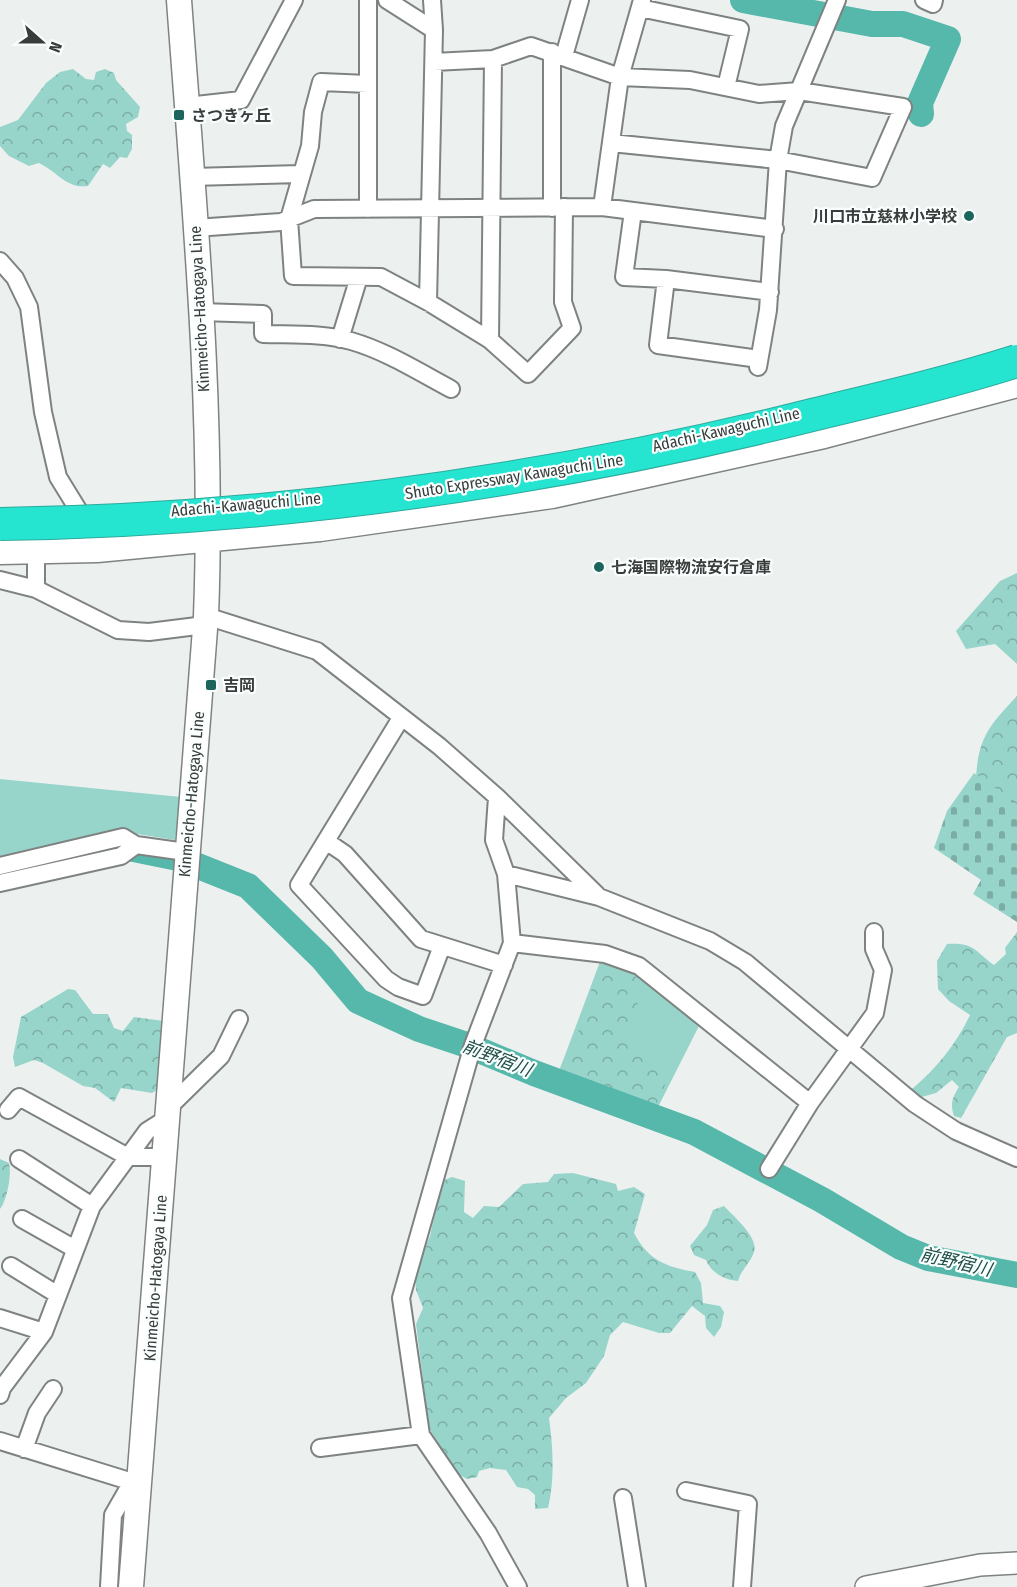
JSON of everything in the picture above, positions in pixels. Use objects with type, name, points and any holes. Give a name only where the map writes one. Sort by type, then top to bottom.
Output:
[{"type":"highway","name":"Shuto Expressway Kawaguchi Line","points":[[0,524],[236,512],[449,488],[715,440],[1017,361]]},
{"type":"highway","name":"Shuto Expressway Kawaguchi Line","points":[[0,545],[160,537],[295,524],[554,492],[870,421],[1017,383]]},
{"type":"main road","name":"Kinmeicho-Hatogaya Line","points":[[131,1587],[135,1483],[164,1157],[181,915],[206,620],[210,508],[192,177],[179,0]]},
{"type":"main road","name":"Adachi-Kawaguchi Line","points":[[0,518],[82,516],[210,508],[390,491],[610,456],[785,416],[958,372],[1017,353]]},
{"type":"main road","name":"Adachi-Kawaguchi Line","points":[[0,552],[97,550],[209,540],[402,519],[552,496],[824,436],[1017,383]]},
{"type":"street","points":[[187,106],[241,100],[294,0]]},
{"type":"street","points":[[368,0],[368,209]]},
{"type":"street","points":[[387,0],[434,30]]},
{"type":"street","points":[[428,302],[434,62],[432,0]]},
{"type":"street","points":[[368,84],[321,82],[313,112],[310,146],[300,174],[289,219],[293,276],[381,278],[428,302],[490,340],[528,374],[572,328],[563,302],[558,207],[558,54],[580,0]]},
{"type":"street","points":[[666,279],[658,345],[758,363],[770,292],[778,160],[784,126],[837,0]]},
{"type":"street","points":[[924,0],[933,3],[934,0]]},
{"type":"street","points":[[602,207],[620,77],[641,4],[740,29],[726,87]]},
{"type":"street","points":[[434,62],[493,59],[531,46],[620,77],[690,80],[759,94],[799,91],[903,107],[872,178],[778,160],[611,143]]},
{"type":"street","points":[[490,340],[493,59]]},
{"type":"street","points":[[192,177],[300,174]]},
{"type":"street","points":[[195,228],[281,222],[314,209],[602,207],[775,229]]},
{"type":"street","points":[[633,211],[624,277],[666,279],[770,292]]},
{"type":"street","points":[[0,261],[15,278],[29,307],[43,412],[58,477],[82,516],[97,550]]},
{"type":"street","points":[[340,339],[359,277]]},
{"type":"street","points":[[200,312],[263,314],[263,334],[318,335],[340,339],[380,352],[451,389]]},
{"type":"street","points":[[36,551],[36,589]]},
{"type":"street","points":[[0,580],[36,589],[118,630],[149,632],[206,620],[316,651],[439,746],[497,796],[599,897]]},
{"type":"street","points":[[401,718],[299,885],[386,979],[398,987],[423,996],[442,946]]},
{"type":"street","points":[[497,796],[494,840],[506,874],[512,943],[473,1045],[401,1298],[422,1435],[488,1533],[518,1587]]},
{"type":"street","points":[[0,866],[123,837],[136,844],[186,852]]},
{"type":"street","points":[[326,841],[345,854],[421,939],[504,965]]},
{"type":"street","points":[[0,883],[121,856],[136,844]]},
{"type":"street","points":[[506,874],[599,897],[710,941],[730,952],[915,1104],[956,1131],[1017,1158]]},
{"type":"street","points":[[769,1169],[810,1103],[875,1013],[880,996],[883,970],[874,950],[874,932]]},
{"type":"street","points":[[512,943],[605,954],[639,966],[810,1103]]},
{"type":"street","points":[[0,1395],[2,1388],[44,1332],[92,1206],[147,1131],[221,1056],[239,1019]]},
{"type":"street","points":[[8,1110],[19,1097],[128,1156],[164,1157]]},
{"type":"street","points":[[19,1159],[92,1206]]},
{"type":"street","points":[[22,1219],[75,1249]]},
{"type":"street","points":[[11,1266],[58,1295]]},
{"type":"street","points":[[0,1318],[44,1332]]},
{"type":"street","points":[[24,1449],[37,1413],[53,1389]]},
{"type":"street","points":[[320,1448],[422,1435]]},
{"type":"street","points":[[0,1441],[135,1483],[113,1515],[109,1587]]},
{"type":"street","points":[[686,1491],[748,1504],[742,1587]]},
{"type":"street","points":[[623,1498],[637,1587]]},
{"type":"street","points":[[866,1587],[980,1565],[1017,1563]]},
{"type":"green space","points":[[73,69],[86,79],[94,80],[96,72],[105,69],[114,73],[116,80],[140,107],[138,117],[126,124],[127,131],[132,135],[132,149],[127,158],[120,157],[110,168],[103,164],[88,186],[74,185],[39,163],[29,166],[9,156],[0,146],[0,127],[18,120],[46,83],[60,72]]},
{"type":"green space","points":[[1017,573],[1017,664],[995,644],[966,649],[956,631],[1000,581]]},
{"type":"green space","points":[[1017,696],[1017,807],[976,779],[979,752],[987,733],[999,715]]},
{"type":"green space","points":[[974,773],[1017,804],[1017,922],[973,894],[981,880],[934,848],[947,811]]},
{"type":"green space","points":[[0,779],[181,797],[175,840],[118,831],[0,859]]},
{"type":"green space","points":[[1017,932],[1017,1033],[1007,1037],[961,1118],[954,1116],[952,1101],[959,1087],[952,1080],[936,1093],[918,1098],[912,1089],[945,1055],[959,1036],[970,1015],[949,1001],[938,989],[937,961],[947,944],[963,944],[974,948],[994,965],[1006,954],[1005,948]]},
{"type":"green space","points":[[601,959],[633,969],[702,1020],[654,1115],[555,1082]]},
{"type":"green space","points":[[611,972],[639,977],[644,986],[644,996],[632,1010],[637,1026],[628,1037],[630,1045],[641,1057],[661,1059],[670,1073],[651,1112],[559,1076],[563,1062],[578,1033],[595,982],[599,975]]},
{"type":"green space","points":[[68,989],[75,990],[93,1014],[108,1014],[114,1028],[123,1031],[134,1017],[164,1021],[160,1088],[152,1093],[121,1088],[114,1102],[95,1088],[83,1086],[43,1063],[34,1060],[15,1067],[13,1057],[21,1017]]},
{"type":"green space","points":[[0,1159],[9,1163],[10,1174],[7,1194],[0,1209]]},
{"type":"green space","points":[[573,1173],[616,1184],[618,1191],[634,1187],[645,1194],[634,1233],[639,1242],[659,1261],[675,1268],[695,1272],[701,1283],[703,1303],[720,1306],[724,1312],[721,1327],[714,1337],[706,1328],[705,1316],[692,1306],[670,1333],[659,1333],[623,1322],[610,1335],[604,1356],[586,1383],[566,1398],[549,1418],[552,1440],[552,1486],[548,1508],[535,1509],[535,1495],[528,1489],[517,1487],[506,1470],[490,1468],[479,1471],[477,1477],[467,1479],[456,1473],[429,1428],[416,1324],[423,1308],[416,1290],[415,1273],[430,1236],[442,1181],[452,1177],[465,1181],[464,1212],[473,1218],[484,1206],[499,1207],[523,1184],[548,1182],[554,1174]]},
{"type":"green space","points":[[724,1206],[749,1233],[755,1246],[753,1256],[738,1281],[715,1272],[706,1260],[694,1255],[690,1246],[707,1225],[713,1210]]},
{"type":"waterway","points":[[743,0],[872,24],[903,24],[948,39],[920,103],[921,114]]},
{"type":"waterway","name":"前野宿川","points":[[24,868],[124,847],[178,858],[248,886],[322,958],[358,1001],[419,1029],[467,1045],[534,1073],[694,1132],[822,1200],[901,1247],[928,1258],[1017,1275]]},
{"type":"place","name":"さつきヶ丘","points":[[179,115]]},
{"type":"place","name":"川口市立慈林小学校","points":[[969,216]]},
{"type":"place","name":"七海国際物流安行倉庫","points":[[599,567]]},
{"type":"place","name":"吉岡","points":[[211,685]]}]
